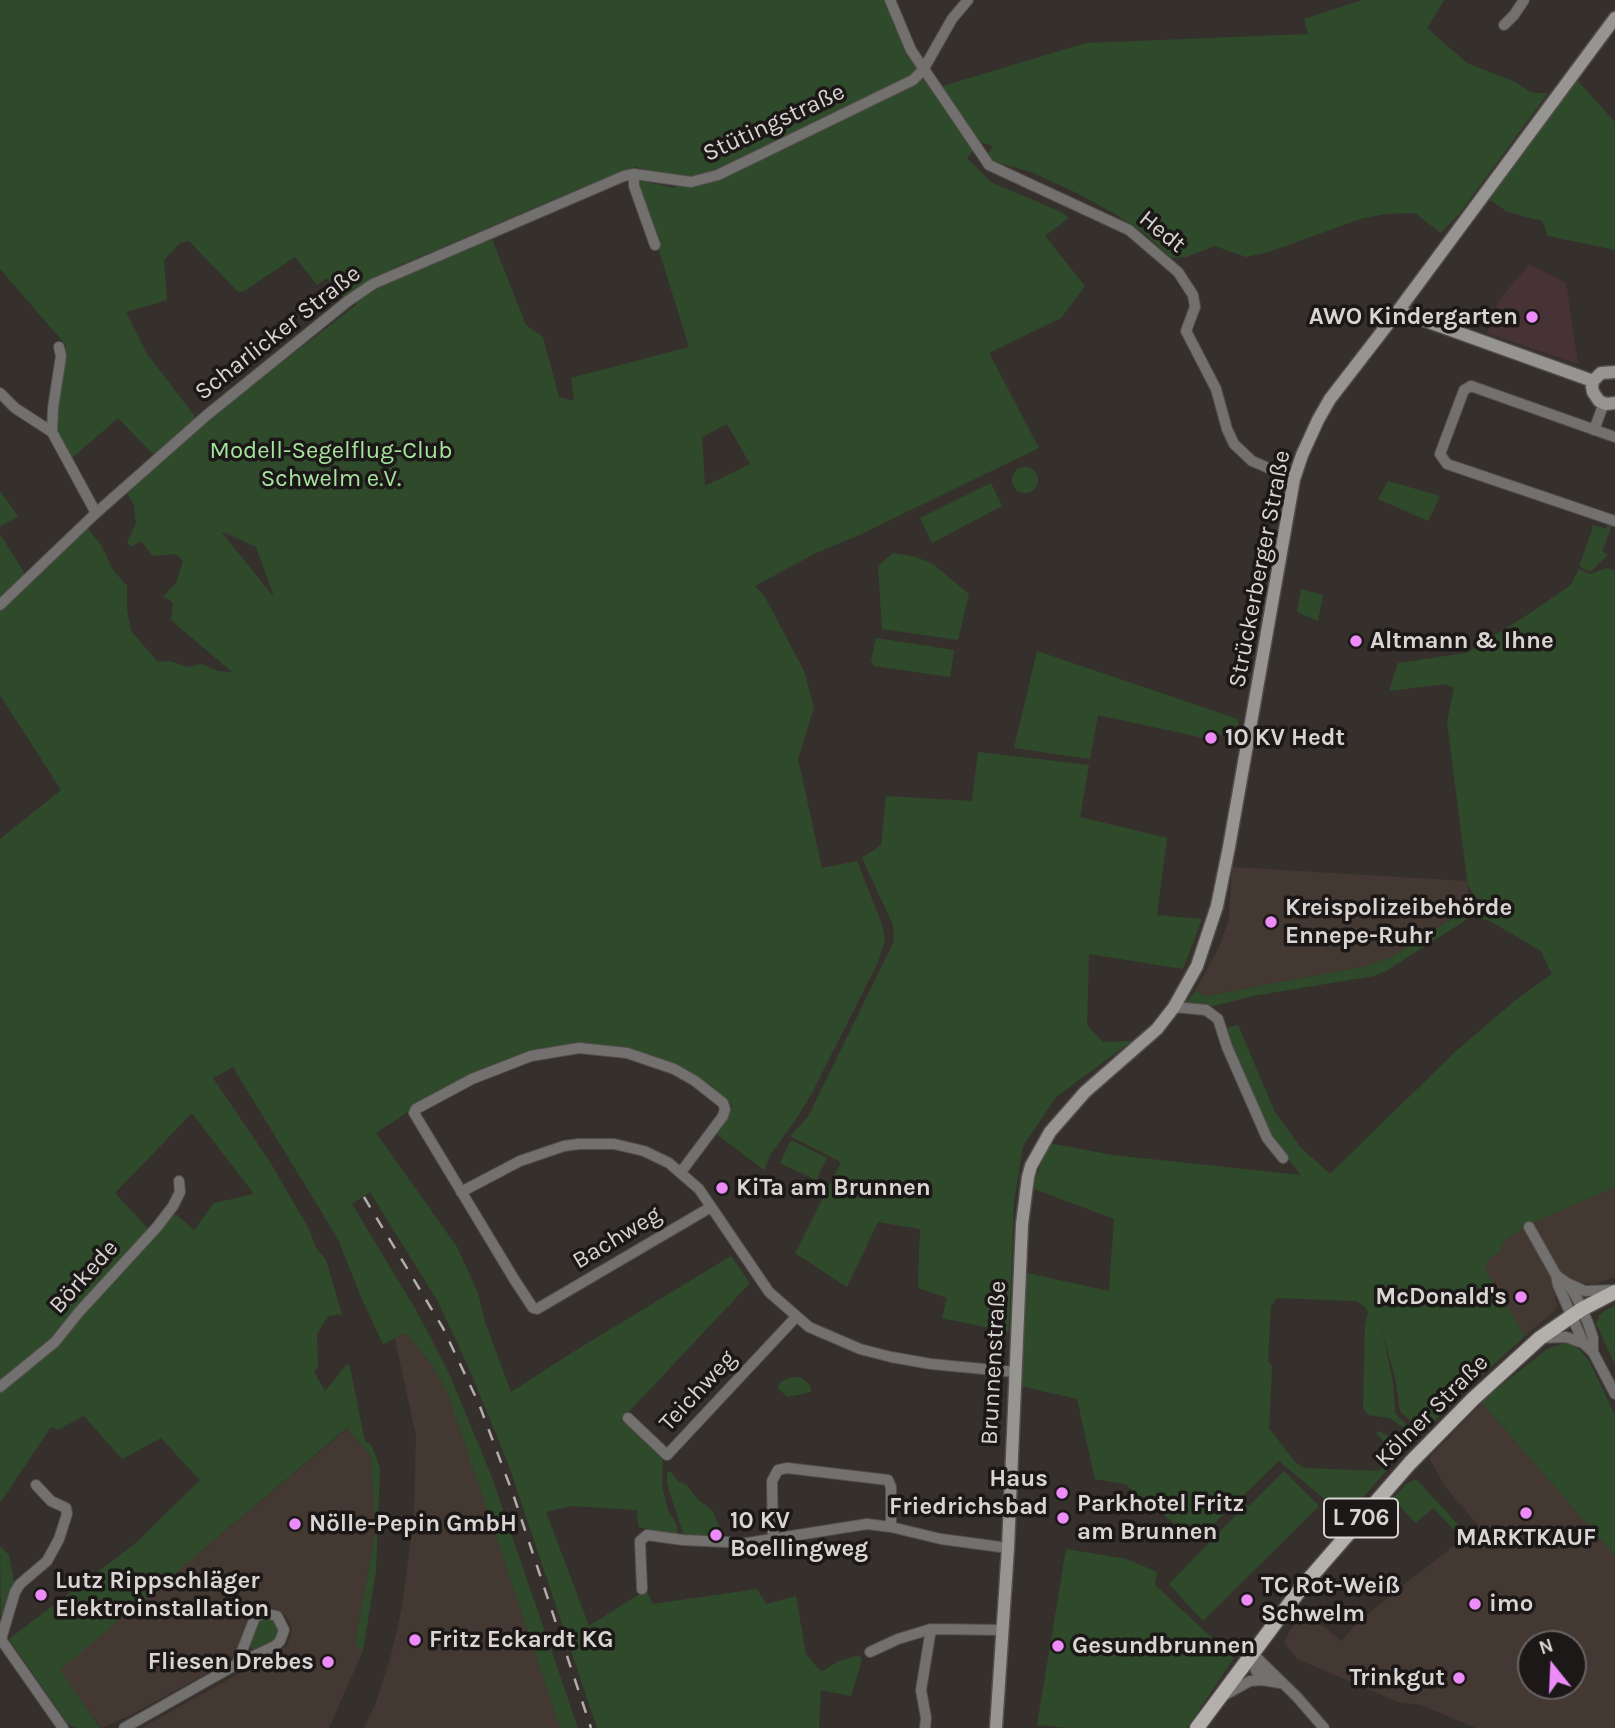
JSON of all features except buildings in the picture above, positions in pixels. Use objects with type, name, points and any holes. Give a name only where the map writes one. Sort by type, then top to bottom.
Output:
[{"type":"main road","name":"Strückerberger Straße","points":[[1050,1132],[1085,1092],[1157,1029],[1174,1007],[1197,966],[1217,905],[1294,479],[1302,455],[1330,399],[1615,18]]},
{"type":"main road","points":[[1398,311],[1593,381]]},
{"type":"main road","points":[[1609,403],[1593,392],[1593,381],[1601,373],[1615,371]]},
{"type":"main road","name":"Brunnenstraße","points":[[996,1728],[1008,1548],[1022,1224],[1028,1177],[1041,1144],[1050,1132]]},
{"type":"main road","name":"Kölner Straße","points":[[1252,1653],[1302,1587],[1402,1471],[1473,1399],[1541,1338],[1576,1313],[1615,1292]]},
{"type":"main road","name":"L 706","points":[[1197,1728],[1252,1653]]},
{"type":"street","points":[[890,0],[911,50],[923,70]]},
{"type":"street","name":"Stütingstraße","points":[[634,174],[678,182],[712,178],[913,80],[923,70],[952,19],[968,0]]},
{"type":"street","points":[[1504,24],[1524,0]]},
{"type":"street","name":"Hedt","points":[[923,70],[989,165],[1129,230],[1178,272],[1193,295],[1195,307],[1186,331],[1216,389],[1234,444],[1252,461],[1294,479]]},
{"type":"street","points":[[634,174],[634,186],[655,245]]},
{"type":"street","name":"Scharlicker Straße","points":[[0,606],[96,513],[207,415],[348,301],[373,284],[634,174]]},
{"type":"street","points":[[59,347],[61,356],[52,408],[52,432],[96,513]]},
{"type":"street","points":[[1615,437],[1471,386],[1464,390],[1440,454],[1447,464],[1615,521]]},
{"type":"street","points":[[0,393],[15,408],[52,432]]},
{"type":"street","points":[[1594,430],[1609,403]]},
{"type":"street","points":[[1174,1007],[1206,1010],[1218,1019],[1227,1048],[1268,1138],[1283,1158]]},
{"type":"street","points":[[681,1172],[723,1116],[723,1104],[695,1081],[651,1060],[627,1053],[579,1048],[554,1051],[507,1064],[472,1079],[416,1109],[414,1113],[461,1192],[497,1171],[564,1146],[614,1144],[656,1156],[681,1172],[699,1189],[769,1292],[809,1327],[870,1352],[931,1364],[1014,1372]]},
{"type":"street","name":"Börkede","points":[[0,1387],[55,1342],[157,1227],[180,1192],[179,1181]]},
{"type":"street","name":"Bachweg","points":[[461,1192],[522,1291],[537,1310],[711,1207]]},
{"type":"street","points":[[1529,1227],[1556,1275],[1558,1285],[1593,1338],[1593,1352]]},
{"type":"street","points":[[1556,1275],[1585,1291],[1615,1292]]},
{"type":"street","points":[[1567,1283],[1583,1343]]},
{"type":"street","name":"Teichweg","points":[[628,1418],[667,1455],[796,1317]]},
{"type":"street","points":[[1541,1338],[1566,1337],[1583,1343],[1593,1352],[1615,1394]]},
{"type":"street","points":[[773,1538],[772,1481],[778,1470],[787,1468],[888,1480],[891,1487],[891,1527]]},
{"type":"street","points":[[36,1485],[51,1501],[66,1508],[67,1514],[59,1539],[47,1561],[20,1584],[15,1592],[1,1638],[63,1728]]},
{"type":"street","points":[[642,1589],[640,1541],[645,1535],[747,1543],[867,1524],[941,1539],[1008,1548]]},
{"type":"street","points":[[124,1728],[280,1641],[284,1630],[277,1616],[264,1613],[255,1617],[237,1664]]},
{"type":"street","points":[[870,1651],[931,1629],[1002,1630]]},
{"type":"street","points":[[925,1728],[921,1690],[931,1629]]},
{"type":"street","points":[[1252,1653],[1256,1671],[1269,1680],[1280,1683]]},
{"type":"street","points":[[1252,1653],[1265,1663],[1280,1683],[1297,1697],[1324,1728]]},
{"type":"street","points":[[1217,1700],[1246,1682],[1269,1680]]},
{"type":"shaded area","name":"AWO Kindergarten","points":[[1530,264],[1566,283],[1578,364],[1487,333],[1498,301]]},
{"type":"shaded area","name":"Kreispolizeibehörde Ennepe-Ruhr","points":[[1232,867],[1467,881],[1470,907],[1391,957],[1366,966],[1206,996],[1195,991],[1219,947],[1229,918]]},
{"type":"shaded area","points":[[1615,1187],[1615,1277],[1596,1284],[1581,1283],[1555,1297],[1555,1310],[1525,1336],[1485,1268],[1488,1260],[1499,1252],[1505,1240],[1532,1223]]},
{"type":"shaded area","points":[[406,1333],[430,1362],[448,1394],[560,1728],[364,1728],[376,1703],[392,1651],[402,1607],[414,1515],[416,1436],[395,1339]]},
{"type":"shaded area","points":[[1482,1403],[1615,1556],[1615,1728],[1476,1728],[1421,1705],[1398,1702],[1297,1659],[1284,1642],[1300,1613],[1312,1623],[1315,1620],[1342,1641],[1353,1627],[1397,1590],[1479,1526],[1446,1488],[1429,1458]]},
{"type":"shaded area","points":[[347,1429],[371,1456],[375,1534],[355,1643],[363,1651],[329,1728],[141,1728],[288,1644],[292,1630],[289,1620],[282,1612],[270,1607],[257,1609],[247,1619],[236,1652],[226,1663],[127,1717],[101,1728],[59,1670]]},
{"type":"green space","name":"Modell-Segelflug-Club Schwelm e.V.","points":[[0,0],[886,0],[933,89],[1086,43],[1308,34],[1304,19],[1362,0],[1444,0],[1427,28],[1467,63],[1513,81],[1533,93],[1548,93],[1459,214],[1441,233],[1415,213],[1385,214],[1360,219],[1269,252],[1246,257],[1215,246],[1186,257],[1171,258],[1145,234],[1077,193],[1031,172],[995,162],[987,155],[993,146],[981,142],[967,158],[991,182],[1069,218],[1045,236],[1085,286],[1061,318],[989,353],[1039,448],[814,554],[755,586],[765,597],[804,671],[814,707],[798,759],[822,868],[857,861],[883,927],[885,940],[878,962],[812,1093],[770,1155],[764,1170],[714,1132],[733,1106],[696,1077],[653,1055],[604,1045],[579,1044],[530,1052],[484,1069],[442,1089],[376,1133],[457,1247],[478,1293],[485,1322],[511,1392],[731,1256],[750,1283],[621,1420],[663,1457],[662,1485],[668,1511],[676,1523],[678,1535],[638,1527],[637,1510],[572,1506],[546,1512],[589,1626],[646,1590],[653,1604],[757,1589],[766,1604],[796,1596],[806,1654],[821,1672],[837,1662],[859,1655],[862,1660],[851,1696],[821,1690],[819,1728],[597,1728],[508,1463],[468,1366],[437,1300],[370,1192],[352,1204],[416,1310],[449,1373],[491,1475],[578,1728],[560,1728],[448,1394],[430,1362],[406,1333],[383,1344],[338,1239],[233,1067],[213,1078],[270,1162],[309,1229],[315,1246],[326,1260],[342,1314],[328,1316],[317,1334],[318,1367],[314,1372],[325,1391],[347,1364],[350,1367],[365,1442],[371,1444],[380,1468],[376,1570],[363,1651],[355,1644],[375,1534],[371,1456],[347,1428],[60,1670],[100,1728],[77,1728],[68,1724],[9,1639],[137,1542],[200,1480],[161,1438],[122,1459],[84,1416],[58,1430],[51,1427],[0,1503],[0,839],[61,790],[0,695],[0,603],[87,527],[101,545],[113,570],[127,586],[127,611],[131,631],[158,662],[170,661],[187,667],[201,664],[218,671],[232,672],[171,620],[173,604],[163,597],[176,583],[183,561],[176,554],[153,556],[141,541],[131,547],[127,542],[136,523],[134,505],[126,491],[212,416],[356,305],[355,300],[395,278],[492,239],[526,325],[543,337],[559,397],[574,401],[571,378],[689,347],[637,180],[675,188],[677,177],[636,167],[394,268],[345,299],[327,278],[317,285],[295,257],[244,291],[238,292],[189,241],[180,243],[164,260],[167,300],[126,312],[147,354],[197,419],[154,455],[118,418],[71,459],[55,431],[54,410],[66,345],[0,269]],"holes":[[[727,424],[750,464],[705,486],[702,437]],[[222,533],[256,547],[274,597]],[[192,1113],[254,1194],[214,1203],[194,1230],[174,1213],[150,1231],[115,1193]]]},
{"type":"green space","points":[[1577,80],[1615,122],[1615,250],[1548,236],[1542,221],[1508,212],[1488,199]]},
{"type":"green space","points":[[1025,467],[1034,471],[1038,480],[1034,489],[1025,493],[1016,489],[1012,480],[1016,471]]},
{"type":"green space","points":[[1388,481],[1440,496],[1428,521],[1378,499]]},
{"type":"green space","points":[[991,483],[1002,506],[932,543],[920,518]]},
{"type":"green space","points":[[0,491],[18,516],[0,527]]},
{"type":"green space","points":[[1608,523],[1612,525],[1602,551],[1608,555],[1590,572],[1579,566],[1592,525],[1606,529]]},
{"type":"green space","points":[[0,534],[25,574],[0,599]]},
{"type":"green space","points":[[893,553],[916,557],[933,564],[969,594],[958,640],[882,629],[878,566]]},
{"type":"green space","points":[[1607,568],[1615,571],[1615,1187],[1532,1223],[1505,1240],[1499,1252],[1488,1260],[1485,1268],[1525,1336],[1423,1433],[1400,1411],[1396,1382],[1381,1326],[1393,1382],[1395,1413],[1416,1435],[1390,1418],[1368,1415],[1363,1408],[1365,1325],[1368,1313],[1365,1307],[1356,1301],[1277,1298],[1271,1306],[1269,1428],[1295,1462],[1304,1468],[1379,1471],[1389,1457],[1390,1450],[1376,1432],[1378,1431],[1387,1435],[1395,1446],[1394,1462],[1346,1517],[1279,1461],[1196,1541],[1125,1484],[1095,1479],[1077,1399],[1021,1386],[1027,1273],[1109,1291],[1114,1219],[1032,1188],[1049,1143],[1112,1155],[1301,1175],[1271,1138],[1223,1029],[1238,1025],[1275,1112],[1301,1148],[1330,1174],[1455,1052],[1517,999],[1552,974],[1541,951],[1490,921],[1472,916],[1374,976],[1253,996],[1205,1008],[1183,1006],[1195,991],[1206,996],[1366,966],[1391,957],[1470,907],[1485,910],[1468,886],[1447,722],[1454,688],[1445,684],[1389,691],[1398,663],[1466,653],[1571,585],[1579,569],[1590,574]]},
{"type":"green space","points":[[1301,589],[1323,595],[1318,621],[1297,612]]},
{"type":"green space","points":[[876,638],[954,650],[950,677],[874,666],[871,661]]},
{"type":"green space","points":[[1037,651],[1238,719],[1239,739],[1218,734],[1213,740],[1098,715],[1090,759],[1014,748]]},
{"type":"green space","points":[[978,752],[1089,765],[1080,817],[1167,838],[1157,915],[1202,919],[1183,969],[1089,954],[1087,1025],[1103,1042],[1132,1041],[1056,1097],[1023,1146],[1014,1201],[1009,1332],[942,1318],[947,1298],[918,1288],[920,1229],[878,1222],[847,1287],[795,1253],[841,1162],[790,1136],[808,1117],[894,941],[893,925],[862,858],[881,845],[886,796],[972,801]]},
{"type":"green space","points":[[791,1140],[827,1158],[816,1180],[780,1163]]},
{"type":"green space","points":[[1615,1305],[1615,1364],[1596,1324],[1600,1314]]},
{"type":"green space","points":[[1563,1343],[1572,1344],[1589,1361],[1615,1415],[1615,1556],[1482,1403],[1546,1350]]},
{"type":"green space","points":[[793,1377],[801,1378],[810,1385],[811,1392],[787,1397],[777,1387],[782,1381]]},
{"type":"green space","points":[[1284,1471],[1319,1506],[1203,1621],[1169,1584],[1245,1506],[1250,1505]]},
{"type":"green space","points":[[667,1472],[671,1472],[678,1481],[687,1485],[697,1499],[713,1511],[724,1538],[684,1536],[667,1484]]},
{"type":"green space","points":[[1416,1479],[1463,1530],[1463,1538],[1459,1543],[1455,1543],[1460,1537],[1434,1508],[1415,1523],[1393,1498],[1406,1484]]},
{"type":"green space","points":[[0,1546],[9,1555],[15,1586],[1,1627]]},
{"type":"green space","points":[[1066,1549],[1126,1559],[1157,1572],[1155,1585],[1234,1658],[1187,1728],[1068,1728],[1037,1725]]},
{"type":"green space","points":[[260,1620],[275,1621],[279,1634],[274,1641],[257,1650],[252,1649],[251,1640]]},
{"type":"railway","points":[[364,1197],[443,1328],[479,1404],[513,1494],[591,1728]]},
{"type":"place","name":"AWO Kindergarten","points":[[1532,317]]},
{"type":"place","name":"Altmann & Ihne","points":[[1356,641]]},
{"type":"place","name":"10 KV Hedt","points":[[1211,738]]},
{"type":"place","name":"Kreispolizeibehörde Ennepe-Ruhr","points":[[1271,922]]},
{"type":"place","name":"KiTa am Brunnen","points":[[722,1188]]},
{"type":"place","name":"McDonald's","points":[[1521,1297]]},
{"type":"place","name":"Haus Friedrichsbad","points":[[1062,1493]]},
{"type":"place","name":"MARKTKAUF","points":[[1526,1513]]},
{"type":"place","name":"Parkhotel Fritz am Brunnen","points":[[1063,1518]]},
{"type":"place","name":"Nölle-Pepin GmbH","points":[[295,1524]]},
{"type":"place","name":"10 KV Boellingweg","points":[[716,1535]]},
{"type":"place","name":"Lutz Rippschläger Elektroinstallation","points":[[41,1595]]},
{"type":"place","name":"TC Rot-Weiß Schwelm","points":[[1247,1600]]},
{"type":"place","name":"imo","points":[[1475,1604]]},
{"type":"place","name":"Fritz Eckardt KG","points":[[415,1640]]},
{"type":"place","name":"Gesundbrunnen","points":[[1058,1646]]},
{"type":"place","name":"Fliesen Drebes","points":[[328,1662]]},
{"type":"place","name":"Trinkgut","points":[[1459,1678]]}]
